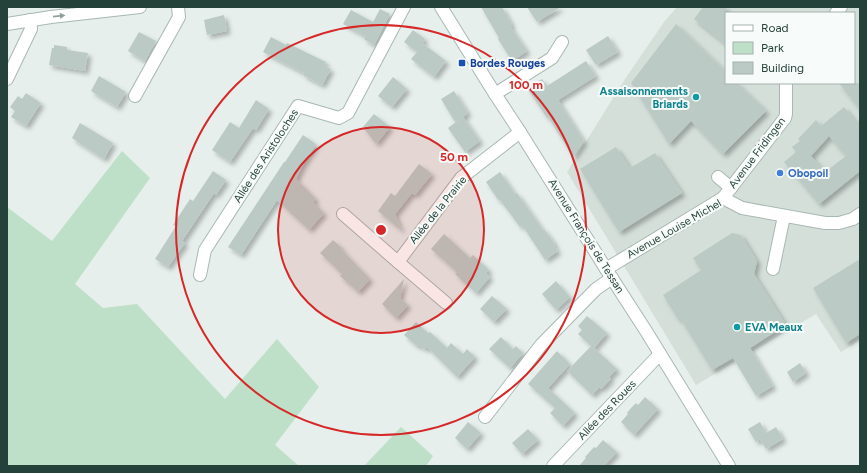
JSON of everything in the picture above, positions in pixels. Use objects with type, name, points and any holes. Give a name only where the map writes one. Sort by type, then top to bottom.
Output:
[{"type":"street","points":[[7,24],[140,7]]},
{"type":"street","points":[[135,96],[179,17],[178,7]]},
{"type":"street","name":"Allée des Aristoloches","points":[[200,274],[205,250],[298,106],[339,118],[348,113],[404,7]]},
{"type":"street","name":"Avenue François de Tessan","points":[[441,7],[729,466]]},
{"type":"street","points":[[7,79],[32,29],[30,20]]},
{"type":"street","points":[[495,94],[552,58],[562,42]]},
{"type":"street","name":"Avenue Fridingen","points":[[723,198],[785,118],[786,84]]},
{"type":"street","name":"Allée de la Prairie","points":[[398,262],[461,178],[520,132]]},
{"type":"street","points":[[718,177],[731,188]]},
{"type":"street","name":"Avenue Louise Michel","points":[[485,417],[541,345],[596,289],[609,273],[664,227],[723,198],[742,208],[825,223],[840,223],[853,219],[860,214]]},
{"type":"street","points":[[343,214],[446,303]]},
{"type":"street","points":[[774,269],[784,216]]},
{"type":"street","name":"Allée des Roues","points":[[553,466],[660,354]]},
{"type":"shaded area","points":[[677,7],[860,7],[860,340],[841,352],[816,314],[696,385],[567,172],[625,79],[664,22]]},
{"type":"green space","points":[[122,151],[150,178],[75,284],[103,308],[137,304],[225,399],[277,339],[319,387],[275,445],[299,466],[7,466],[7,207],[52,241]]},
{"type":"green space","points":[[401,427],[433,456],[426,466],[364,466]]},
{"type":"building","points":[[481,7],[502,7],[512,25],[510,26],[527,51],[512,61]]},
{"type":"building","points":[[527,7],[561,7],[537,22]]},
{"type":"building","points":[[703,7],[726,7],[725,43],[694,19]]},
{"type":"building","points":[[380,9],[390,14],[374,45],[364,39],[365,36],[343,24],[351,10],[373,22]]},
{"type":"building","points":[[224,15],[227,31],[207,35],[204,20]]},
{"type":"building","name":"Assaisonnements Briards","points":[[676,24],[725,71],[725,84],[738,84],[766,111],[723,154],[691,121],[669,144],[631,83]]},
{"type":"building","points":[[413,30],[425,39],[422,43],[446,61],[434,77],[411,59],[417,52],[404,42]]},
{"type":"building","points":[[139,32],[156,41],[145,61],[128,51]]},
{"type":"building","points":[[608,36],[618,52],[596,65],[586,50]]},
{"type":"building","points":[[271,37],[326,62],[324,66],[331,69],[322,85],[303,75],[304,73],[263,52]]},
{"type":"building","points":[[54,45],[67,47],[67,50],[88,53],[85,71],[49,65],[52,48],[54,48]]},
{"type":"building","points":[[586,61],[596,76],[558,100],[584,141],[573,157],[548,117],[547,118],[527,88],[542,79],[547,86]]},
{"type":"building","points":[[99,76],[126,92],[117,107],[91,91]]},
{"type":"building","points":[[393,77],[407,89],[392,107],[378,96]]},
{"type":"building","points":[[860,83],[860,110],[840,84]]},
{"type":"building","points":[[454,91],[468,113],[463,117],[480,141],[465,152],[448,128],[461,118],[455,122],[441,99]]},
{"type":"building","points":[[26,93],[41,103],[26,126],[11,117],[15,111],[10,107],[18,96],[22,99]]},
{"type":"building","points":[[256,100],[269,109],[256,130],[253,128],[230,162],[212,150],[230,122],[239,128]]},
{"type":"building","points":[[844,107],[860,127],[860,171],[819,204],[784,162],[796,152],[792,147],[800,141],[798,139],[816,120],[821,126]],"holes":[[[829,136],[846,156],[825,172],[811,156]]]},
{"type":"building","points":[[374,114],[390,127],[376,144],[363,127]]},
{"type":"building","points":[[80,123],[113,143],[104,159],[72,138]]},
{"type":"building","points":[[303,135],[316,144],[302,166],[296,179],[316,199],[313,202],[324,213],[309,230],[277,200],[241,255],[228,247]]},
{"type":"building","points":[[616,147],[630,168],[655,153],[682,193],[619,232],[580,169]]},
{"type":"building","points":[[419,164],[432,174],[415,195],[412,193],[395,214],[402,231],[378,211],[391,193],[395,196]]},
{"type":"building","points":[[213,171],[226,180],[216,195],[214,193],[182,241],[185,243],[168,267],[155,259],[176,226],[173,225],[190,199],[193,201]]},
{"type":"building","points":[[500,172],[515,194],[517,193],[543,230],[544,229],[555,244],[554,246],[558,251],[545,260],[522,225],[520,227],[486,182]]},
{"type":"building","points":[[732,233],[741,235],[757,261],[754,274],[786,325],[750,348],[773,386],[756,396],[733,358],[712,370],[680,318],[678,319],[663,295],[701,270],[693,258]]},
{"type":"building","points":[[444,234],[470,258],[473,255],[489,270],[486,273],[490,277],[476,293],[455,274],[457,272],[431,249]]},
{"type":"building","points":[[333,240],[370,279],[358,292],[340,276],[342,274],[320,253]]},
{"type":"building","points":[[860,259],[860,334],[846,343],[813,288]]},
{"type":"building","points":[[404,279],[400,298],[408,305],[396,318],[382,304]]},
{"type":"building","points":[[556,281],[570,297],[556,310],[542,294]]},
{"type":"building","points":[[492,296],[507,309],[494,322],[480,309]]},
{"type":"building","points":[[587,316],[607,333],[594,348],[617,369],[609,377],[611,379],[601,389],[600,387],[592,395],[567,371],[591,346],[578,334],[582,330],[578,326]]},
{"type":"building","points":[[416,322],[428,333],[430,332],[447,348],[451,343],[463,354],[467,349],[475,357],[457,377],[427,347],[425,349],[419,345],[417,346],[404,335]]},
{"type":"building","points":[[501,337],[513,349],[516,346],[523,353],[510,368],[489,349]]},
{"type":"building","points":[[557,351],[570,364],[548,388],[575,413],[563,426],[550,413],[555,408],[528,384]]},
{"type":"building","points":[[800,363],[806,373],[793,382],[787,372]]},
{"type":"building","points":[[645,397],[658,409],[634,435],[621,422],[631,408],[636,403],[638,405]]},
{"type":"building","points":[[468,422],[481,433],[467,449],[455,438]]},
{"type":"building","points":[[760,422],[766,433],[776,427],[783,439],[766,449],[760,439],[756,442],[748,429]]},
{"type":"building","points":[[528,429],[538,440],[522,454],[512,443]]},
{"type":"building","points":[[603,440],[617,452],[604,466],[579,466],[594,447],[596,448]]},
{"type":"place","name":"Bordes Rouges","points":[[462,63]]},
{"type":"place","name":"Assaisonnements Briards","points":[[696,97]]},
{"type":"place","name":"Obopoil","points":[[780,173]]},
{"type":"place","name":"EVA Meaux","points":[[737,327]]}]
